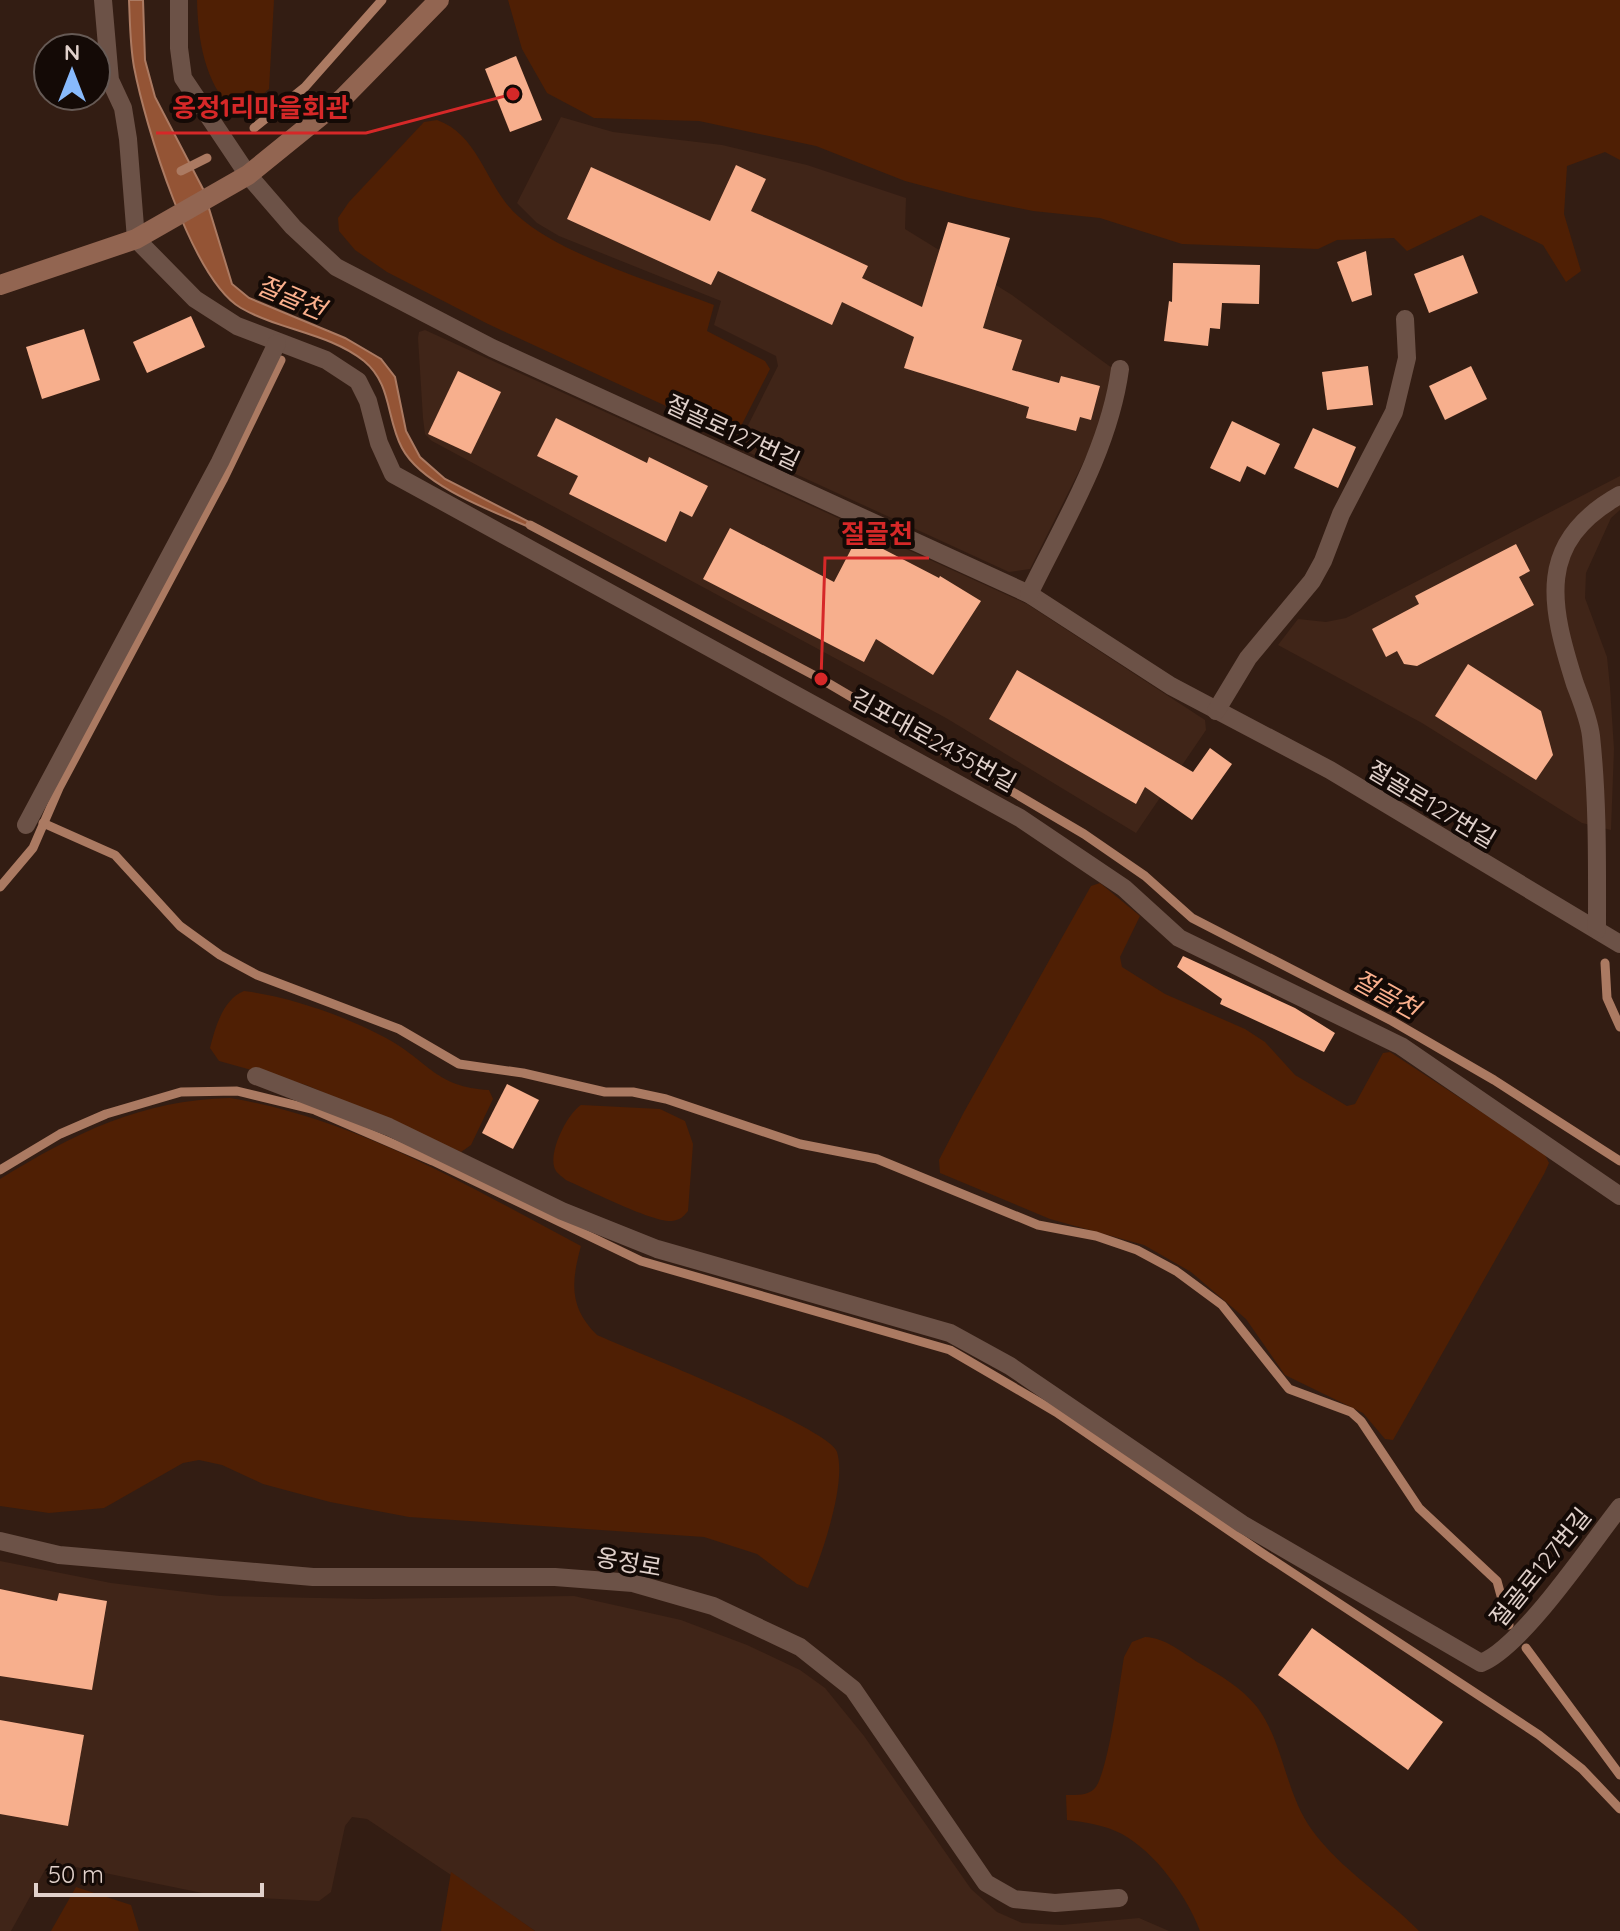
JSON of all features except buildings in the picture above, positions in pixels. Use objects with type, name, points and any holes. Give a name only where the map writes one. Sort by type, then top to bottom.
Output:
[{"type":"street","points":[[0,285],[136,239],[248,175],[343,98],[439,0]]},
{"type":"lane","points":[[103,0],[110,80],[123,108],[128,139],[136,239]]},
{"type":"lane","points":[[179,0],[179,48],[183,78],[248,175]]},
{"type":"lane","name":"절골로127번길","points":[[248,175],[293,227],[336,267],[492,348],[1029,594],[1171,686],[1330,770],[1620,944]]},
{"type":"lane","name":"김포대로2435번길","points":[[136,239],[195,299],[237,326],[326,360],[358,381],[368,401],[385,460],[393,474],[407,485],[749,667],[1020,818],[1124,888],[1179,938],[1401,1046],[1620,1196]]},
{"type":"lane","points":[[1216,711],[1248,658],[1312,581],[1323,561],[1341,514],[1394,412],[1407,358],[1405,319]]},
{"type":"lane","points":[[26,825],[220,462],[277,343]]},
{"type":"lane","points":[[1029,594],[1100,449],[1115,406],[1120,369]]},
{"type":"lane","points":[[1597,930],[1597,818],[1591,732],[1559,634],[1553,585],[1566,542],[1597,508],[1620,495]]},
{"type":"lane","name":"절골로127번길","points":[[256,1076],[389,1127],[562,1211],[657,1249],[950,1333],[1010,1366],[1242,1524],[1465,1657],[1481,1663],[1495,1658],[1620,1507]]},
{"type":"lane","name":"옹정로","points":[[0,1541],[59,1555],[313,1577],[555,1577],[633,1583],[713,1606],[800,1647],[853,1689],[986,1883],[1014,1899],[1055,1903],[1119,1898]]},
{"type":"shaded area","points":[[129,0],[143,0],[145,60],[155,97],[203,189],[232,284],[249,298],[345,338],[381,359],[395,377],[406,431],[420,457],[445,479],[541,528],[541,532],[464,498],[412,462],[397,437],[380,380],[364,361],[335,344],[241,308],[222,292],[188,234],[148,125],[134,67]]},
{"type":"shaded area","points":[[197,0],[274,0],[269,89],[244,111],[233,111],[215,87],[209,73],[201,45]]},
{"type":"shaded area","points":[[508,0],[1620,0],[1620,160],[1605,152],[1567,166],[1564,214],[1581,271],[1566,282],[1543,245],[1481,215],[1407,251],[1394,238],[1337,240],[1318,249],[1182,244],[1100,218],[1033,211],[905,181],[816,146],[699,121],[594,118],[547,93],[522,49]]},
{"type":"shaded area","points":[[561,117],[613,132],[722,145],[807,165],[906,198],[905,229],[1012,295],[1112,368],[1108,398],[1092,445],[1030,569],[1009,572],[737,447],[778,366],[776,356],[714,325],[721,301],[559,236],[537,223],[517,203]]},
{"type":"shaded area","points":[[437,120],[463,137],[507,204],[537,230],[585,256],[714,305],[707,331],[765,361],[770,369],[738,432],[729,435],[488,324],[387,272],[355,250],[339,231],[338,218],[349,202],[424,122]]},
{"type":"shaded area","points":[[425,330],[1027,604],[1205,720],[1206,730],[1136,833],[946,718],[432,441],[425,434],[423,418],[418,338],[419,332]]},
{"type":"shaded area","points":[[1620,476],[1620,510],[1611,518],[1586,573],[1585,598],[1607,657],[1614,749],[1611,830],[1582,823],[1422,723],[1278,645],[1298,619],[1326,622],[1346,618]]},
{"type":"shaded area","points":[[1100,883],[1140,916],[1120,957],[1122,967],[1165,994],[1245,1029],[1265,1042],[1295,1075],[1347,1106],[1355,1104],[1383,1053],[1390,1052],[1544,1153],[1549,1163],[1544,1174],[1393,1440],[1385,1439],[1363,1413],[1285,1375],[1246,1319],[1191,1272],[1144,1245],[1050,1219],[940,1173],[939,1160],[964,1112],[1091,886]]},
{"type":"shaded area","points":[[244,991],[299,1003],[353,1022],[401,1047],[444,1079],[489,1090],[493,1099],[471,1145],[461,1152],[306,1085],[219,1061],[210,1048],[217,1023],[225,1007]]},
{"type":"shaded area","points":[[230,1098],[322,1121],[367,1138],[411,1157],[581,1246],[575,1271],[575,1294],[581,1315],[597,1335],[767,1408],[826,1440],[837,1452],[839,1482],[826,1540],[808,1588],[797,1584],[757,1554],[704,1537],[409,1517],[330,1502],[263,1484],[222,1465],[199,1460],[183,1463],[104,1508],[49,1513],[0,1506],[0,1179],[55,1147],[138,1112],[198,1100]]},
{"type":"shaded area","points":[[581,1105],[660,1109],[685,1121],[693,1144],[688,1211],[683,1217],[672,1221],[651,1217],[566,1180],[557,1172],[554,1164],[556,1145],[564,1126]]},
{"type":"shaded area","points":[[0,1561],[111,1583],[220,1596],[371,1599],[574,1596],[681,1620],[747,1645],[800,1670],[825,1688],[864,1736],[971,1889],[997,1912],[1022,1923],[1062,1925],[1139,1918],[1169,1931],[535,1931],[367,1819],[352,1817],[345,1826],[331,1892],[319,1901],[217,1896],[61,1864],[46,1868],[11,1931],[0,1931]]},
{"type":"shaded area","points":[[1145,1637],[1173,1646],[1230,1682],[1251,1700],[1266,1721],[1296,1800],[1312,1830],[1349,1870],[1419,1931],[1200,1931],[1178,1890],[1146,1852],[1115,1831],[1067,1820],[1066,1795],[1089,1792],[1100,1779],[1109,1746],[1124,1657],[1132,1642]]},
{"type":"shaded area","points":[[451,1872],[535,1931],[441,1931]]},
{"type":"shaded area","points":[[76,1887],[131,1905],[139,1931],[51,1931]]},
{"type":"waterway","points":[[254,128],[305,87],[382,0]]},
{"type":"waterway","points":[[181,171],[207,158]]},
{"type":"waterway","points":[[0,887],[33,848],[59,788],[223,480],[281,360]]},
{"type":"waterway","name":"절골천","points":[[530,525],[821,679],[1084,834],[1145,876],[1192,918],[1392,1021],[1494,1080],[1620,1161]]},
{"type":"waterway","points":[[43,823],[115,855],[180,926],[220,955],[257,975],[399,1029],[459,1064],[523,1073],[605,1092],[633,1092],[666,1099],[800,1144],[877,1159],[1038,1225],[1096,1236],[1137,1250],[1176,1271],[1222,1305],[1289,1389],[1351,1412],[1361,1421],[1419,1508],[1497,1581],[1509,1625]]},
{"type":"waterway","points":[[1605,963],[1607,998],[1620,1027]]},
{"type":"waterway","points":[[0,1170],[60,1134],[106,1114],[181,1092],[237,1091],[315,1110],[433,1161],[641,1261],[950,1350],[1056,1412],[1259,1551],[1539,1735],[1582,1769],[1620,1809]]},
{"type":"waterway","points":[[1526,1648],[1620,1775]]},
{"type":"place","name":"옹정1리마을회관","points":[[513,94]]},
{"type":"place","name":"절골천","points":[[821,679]]}]
